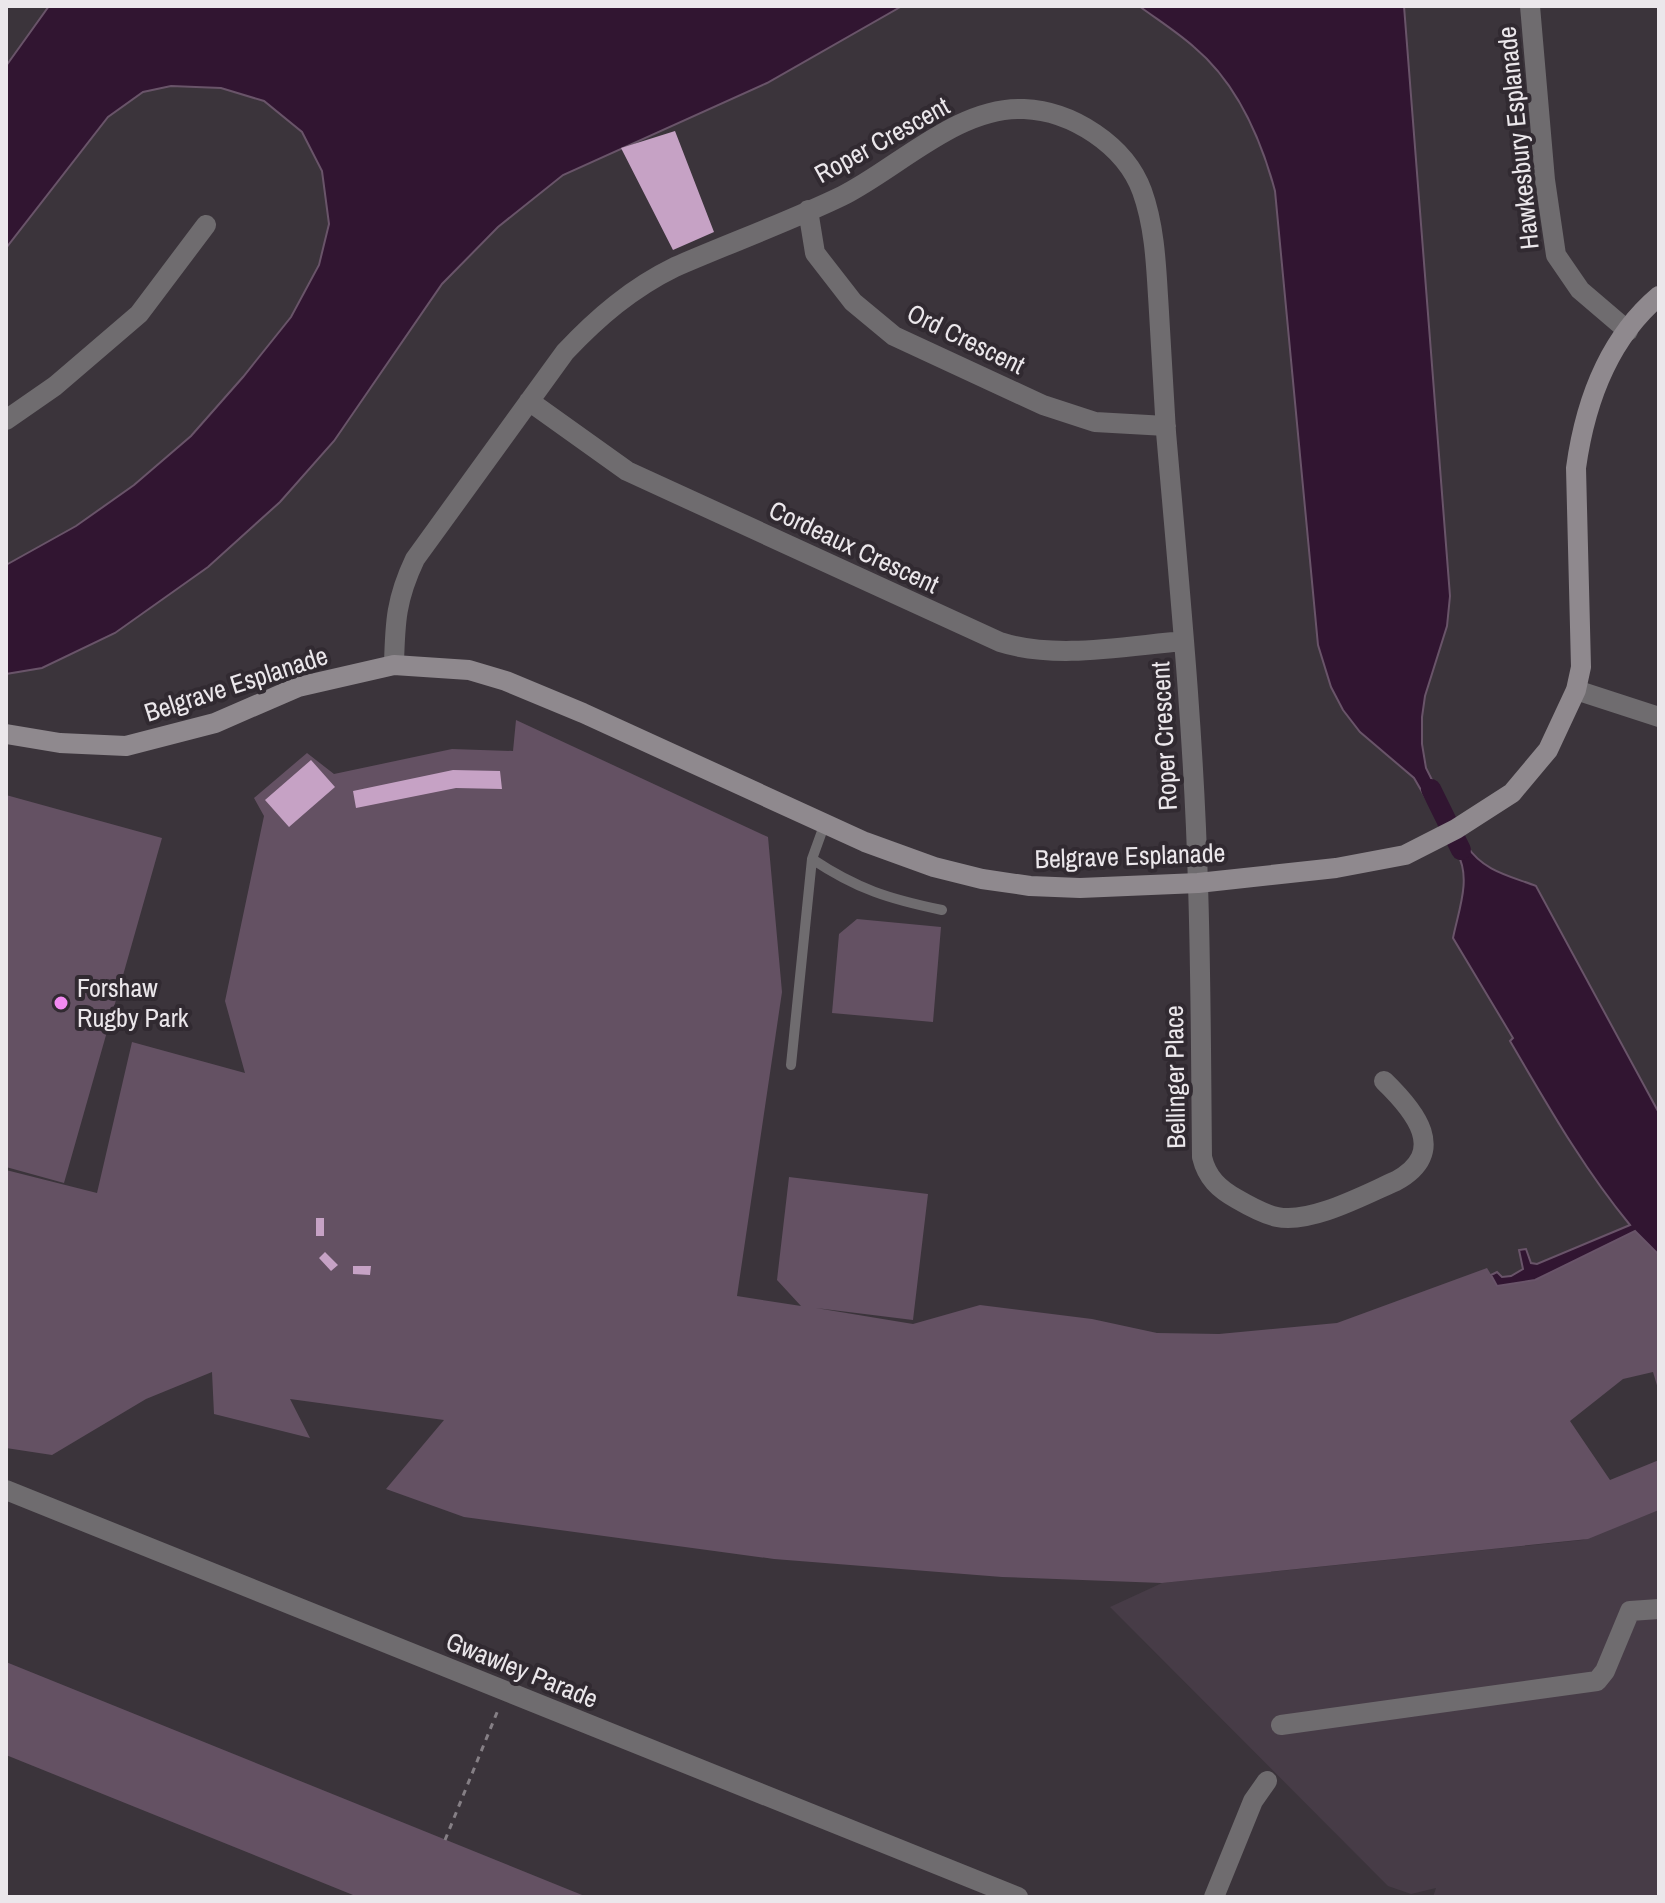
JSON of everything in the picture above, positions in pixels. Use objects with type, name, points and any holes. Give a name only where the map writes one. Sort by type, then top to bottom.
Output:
[{"type":"street","name":"Hawkesbury Esplanade","points":[[1530,6],[1545,180],[1556,255],[1580,290],[1628,331]]},
{"type":"street","name":"Roper Crescent","points":[[394,665],[396,612],[415,559],[565,352],[591,324],[650,279],[844,195],[960,124],[988,113],[1023,109],[1077,122],[1103,139],[1118,155],[1142,189],[1151,224],[1184,641],[1198,883]]},
{"type":"street","name":"Ord Crescent","points":[[808,210],[815,253],[853,302],[894,336],[1043,405],[1095,422],[1166,426]]},
{"type":"street","points":[[6,420],[55,386],[139,314],[206,225]]},
{"type":"street","name":"Belgrave Esplanade","points":[[6,734],[60,743],[126,746],[215,723],[298,687],[394,665],[469,670],[506,681],[701,765],[865,842],[934,867],[982,879],[1030,886],[1080,888],[1198,883],[1336,868],[1405,855],[1451,832],[1512,793],[1548,750],[1576,690],[1581,667],[1577,455],[1586,412],[1597,380],[1644,309],[1659,296]]},
{"type":"street","name":"Cordeaux Crescent","points":[[529,401],[627,471],[1000,642],[1045,652],[1184,641]]},
{"type":"street","points":[[1576,690],[1659,717]]},
{"type":"street","name":"Bellinger Place","points":[[1198,883],[1202,1157],[1210,1178],[1220,1189],[1264,1213],[1293,1218],[1342,1204],[1408,1175],[1416,1166],[1423,1146],[1420,1123],[1408,1104],[1384,1081]]},
{"type":"street","name":"Gwawley Parade","points":[[6,1490],[1018,1897]]},
{"type":"street","points":[[1281,1725],[1597,1681],[1605,1671],[1630,1611],[1659,1609]]},
{"type":"street","points":[[1214,1897],[1253,1801],[1267,1781]]},
{"type":"lane","points":[[791,1065],[812,859],[825,823]]},
{"type":"lane","points":[[812,859],[847,882],[891,899],[942,910]]},
{"type":"path","points":[[445,1840],[505,1691]]},
{"type":"shaded area","points":[[49,6],[902,6],[767,83],[563,175],[498,227],[442,284],[334,441],[280,502],[208,567],[115,633],[42,668],[6,674],[6,565],[76,526],[134,485],[191,436],[291,317],[319,265],[329,224],[322,171],[302,132],[264,101],[221,88],[171,86],[143,92],[108,117],[6,248],[6,66]]},
{"type":"shaded area","points":[[1139,6],[1404,6],[1450,596],[1447,626],[1425,696],[1422,717],[1426,768],[1447,810],[1436,816],[1414,778],[1360,732],[1343,710],[1331,687],[1318,645],[1275,191],[1255,132],[1235,95],[1209,61]]},
{"type":"shaded area","points":[[516,720],[768,837],[782,992],[737,1296],[801,1306],[777,1280],[789,1177],[928,1194],[913,1320],[816,1308],[913,1324],[980,1305],[1092,1319],[1157,1333],[1219,1334],[1337,1323],[1487,1268],[1498,1286],[1535,1280],[1636,1231],[1659,1255],[1659,1392],[1653,1372],[1623,1379],[1570,1421],[1610,1480],[1659,1460],[1659,1510],[1588,1539],[1162,1583],[1002,1577],[774,1559],[464,1517],[386,1489],[444,1420],[290,1399],[310,1438],[214,1414],[212,1372],[146,1399],[52,1455],[6,1448],[6,1170],[97,1193],[132,1042],[245,1073],[225,1001],[264,816],[254,798],[307,753],[334,774],[452,749],[513,751]]},
{"type":"shaded area","name":"Forshaw Rugby Park","points":[[6,795],[162,838],[64,1183],[6,1167]]},
{"type":"shaded area","points":[[1467,846],[1489,867],[1536,886],[1659,1113],[1659,1255],[1635,1231],[1535,1280],[1497,1286],[1491,1275],[1497,1272],[1502,1277],[1511,1276],[1523,1269],[1519,1250],[1526,1249],[1531,1263],[1537,1264],[1630,1225],[1566,1135],[1453,938],[1464,884],[1457,853]]},
{"type":"shaded area","points":[[857,919],[941,927],[933,1022],[832,1013],[839,934]]},
{"type":"shaded area","points":[[1659,1510],[1659,1897],[1433,1897],[1436,1888],[1411,1894],[1388,1886],[1110,1607],[1162,1583],[1583,1540]]},
{"type":"shaded area","points":[[6,1662],[587,1897],[358,1897],[6,1755]]},
{"type":"building","points":[[675,131],[714,232],[673,250],[621,148]]},
{"type":"building","points":[[311,760],[335,787],[289,827],[265,800]]},
{"type":"building","points":[[453,770],[500,771],[502,789],[456,788],[356,808],[353,791]]},
{"type":"building","points":[[316,1218],[324,1218],[324,1236],[316,1236]]},
{"type":"building","points":[[325,1252],[338,1265],[331,1271],[319,1258]]},
{"type":"building","points":[[353,1266],[371,1266],[370,1275],[353,1274]]},
{"type":"waterway","points":[[1431,789],[1461,850]]},
{"type":"place","name":"Forshaw Rugby Park","points":[[61,1003]]}]
